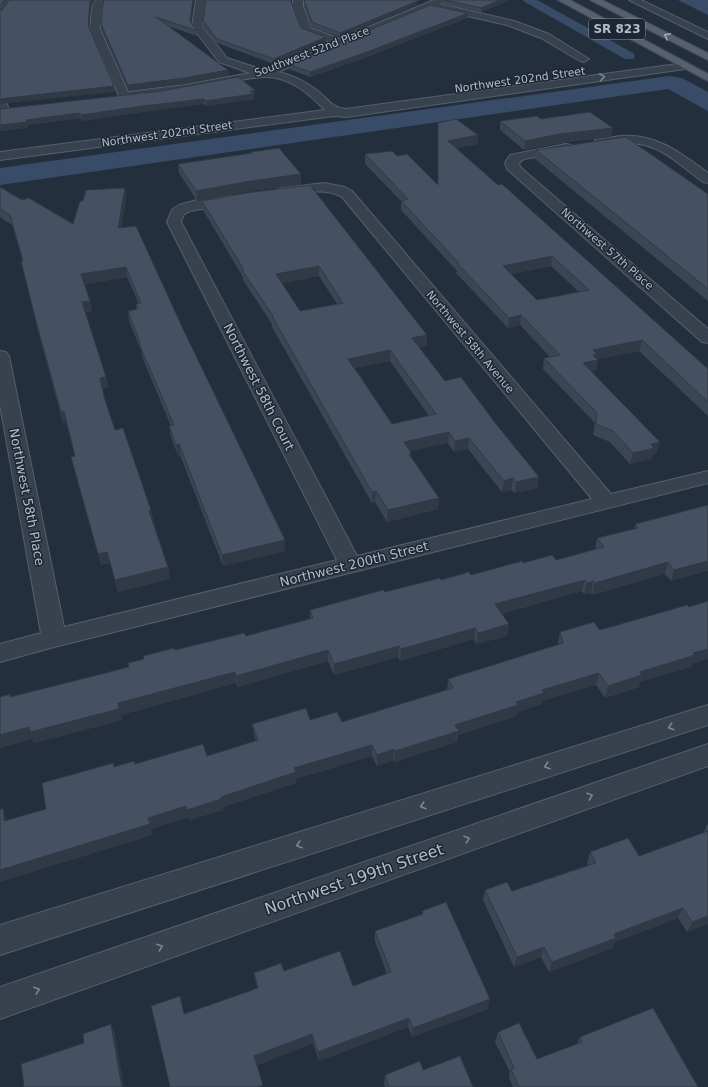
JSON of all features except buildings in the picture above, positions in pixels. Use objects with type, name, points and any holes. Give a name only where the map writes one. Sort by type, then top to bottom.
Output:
[{"type":"main road","name":"SR 823","points":[[562,0],[708,78]]},
{"type":"main road","name":"SR 823","points":[[595,0],[706,57]]},
{"type":"main road","name":"Northwest 202nd Street","points":[[672,58],[706,57]]},
{"type":"main road","name":"Northwest 202nd Street","points":[[685,66],[706,57]]},
{"type":"street","points":[[0,11],[7,0]]},
{"type":"street","points":[[101,0],[97,7],[94,29],[124,96]]},
{"type":"street","points":[[201,0],[197,26],[224,60],[262,74],[278,75],[294,81],[312,92],[334,112]]},
{"type":"street","points":[[298,0],[298,6],[307,30],[339,42]]},
{"type":"street","name":"Southwest 52nd Place","points":[[108,98],[192,87],[262,74],[442,0]]},
{"type":"street","points":[[634,0],[708,36]]},
{"type":"street","points":[[412,1],[510,23],[545,36],[584,59]]},
{"type":"street","name":"Northwest 202nd Street","points":[[334,112],[340,107],[672,58]]},
{"type":"street","name":"Northwest 202nd Street","points":[[0,156],[311,110],[346,113],[685,66]]},
{"type":"street","points":[[262,74],[265,79],[280,85],[294,94],[312,92]]},
{"type":"street","points":[[280,85],[294,81]]},
{"type":"street","points":[[1,106],[18,108]]},
{"type":"street","name":"Northwest 57th Place","points":[[708,179],[661,147],[642,140],[627,139],[534,153],[514,158],[512,163],[514,169],[708,338]]},
{"type":"street","name":"Northwest 58th Avenue","points":[[268,194],[331,187],[341,189],[347,194],[606,502]]},
{"type":"street","name":"Northwest 58th Court","points":[[246,198],[188,207],[180,210],[176,215],[174,222],[350,564]]},
{"type":"street","name":"Northwest 58th Place","points":[[0,356],[54,638]]},
{"type":"street","name":"Northwest 200th Street","points":[[0,653],[54,638],[350,564],[708,477]]},
{"type":"street","points":[[0,940],[708,715]]},
{"type":"street","name":"Northwest 199th Street","points":[[0,1003],[708,755]]},
{"type":"water","points":[[678,0],[708,0],[708,15]]},
{"type":"water","points":[[669,76],[682,78],[708,92],[708,111],[668,89],[0,185],[0,168]]},
{"type":"waterway","points":[[529,0],[629,56]]}]
